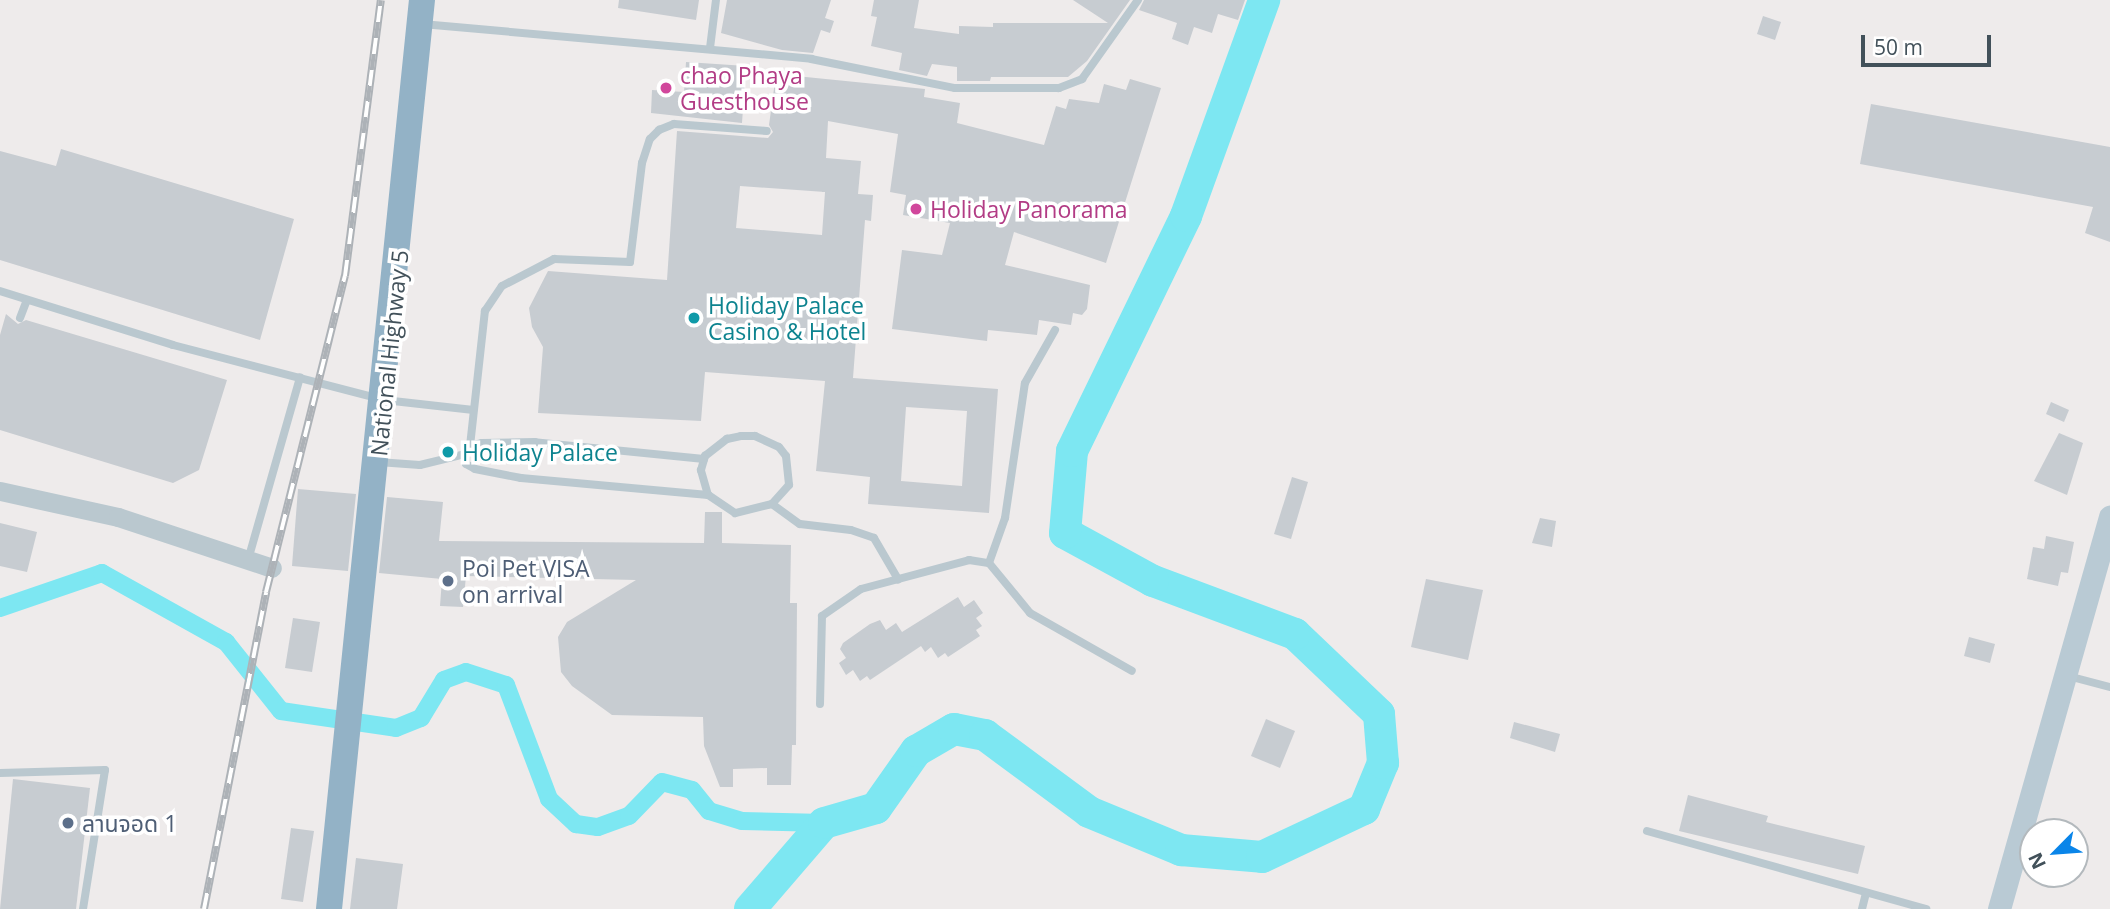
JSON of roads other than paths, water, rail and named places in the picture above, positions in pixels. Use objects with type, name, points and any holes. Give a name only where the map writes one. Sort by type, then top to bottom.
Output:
[{"type":"highway","name":"National Highway 5","points":[[329,909],[384,400],[421,12]]},
{"type":"main road","points":[[1999,909],[2110,516]]},
{"type":"street","points":[[0,491],[118,517],[272,568]]},
{"type":"lane","points":[[710,48],[716,0]]},
{"type":"lane","points":[[421,12],[811,59],[955,88],[1059,88],[1082,79],[1138,0]]},
{"type":"lane","points":[[708,495],[521,478],[475,469],[466,464],[465,454],[470,446],[485,311],[502,286],[554,259],[621,264],[633,257],[642,163],[650,139],[659,130],[674,124],[767,131]]},
{"type":"lane","points":[[0,291],[173,345],[384,400],[473,410]]},
{"type":"lane","points":[[20,318],[27,300]]},
{"type":"lane","points":[[989,563],[1005,518],[1025,383],[1055,330]]},
{"type":"lane","points":[[248,560],[300,377]]},
{"type":"lane","points":[[755,436],[779,447],[786,456],[789,485],[772,504],[735,513],[708,495],[702,485],[704,459],[727,439],[755,436]]},
{"type":"lane","points":[[470,446],[536,442],[704,459]]},
{"type":"lane","points":[[377,462],[420,465],[465,454]]},
{"type":"lane","points":[[772,504],[800,524],[851,530],[874,538],[898,579]]},
{"type":"lane","points":[[820,704],[822,616],[861,589],[969,560],[989,563],[1030,613],[1132,671]]},
{"type":"lane","points":[[2065,675],[2110,687]]},
{"type":"lane","points":[[0,773],[105,770],[83,909]]},
{"type":"lane","points":[[1647,831],[1926,909]]},
{"type":"lane","points":[[1862,909],[1866,892]]},
{"type":"waterway","points":[[750,909],[824,823],[876,808],[916,751],[954,729],[985,735],[1089,812],[1181,850],[1262,857],[1364,809],[1383,763],[1379,714],[1295,634],[1153,581],[1065,533],[1072,451],[1186,216],[1264,0]]},
{"type":"waterway","points":[[0,608],[102,573],[226,642],[281,711],[396,728],[421,718],[444,680],[466,672],[506,685],[549,799],[576,824],[598,827],[629,816],[662,782],[692,790],[709,811],[742,821],[824,823]]},
{"type":"railway","points":[[204,909],[266,592],[345,276],[381,0]]},
{"type":"place","name":"chao Phaya Guesthouse","points":[[666,88]]},
{"type":"place","name":"Holiday Panorama","points":[[916,209]]},
{"type":"place","name":"Holiday Palace Casino & Hotel","points":[[694,318]]},
{"type":"place","name":"Holiday Palace","points":[[448,452]]},
{"type":"place","name":"Poi Pet VISA on arrival","points":[[448,581]]},
{"type":"place","name":"ลานจอด 1","points":[[68,823]]}]
